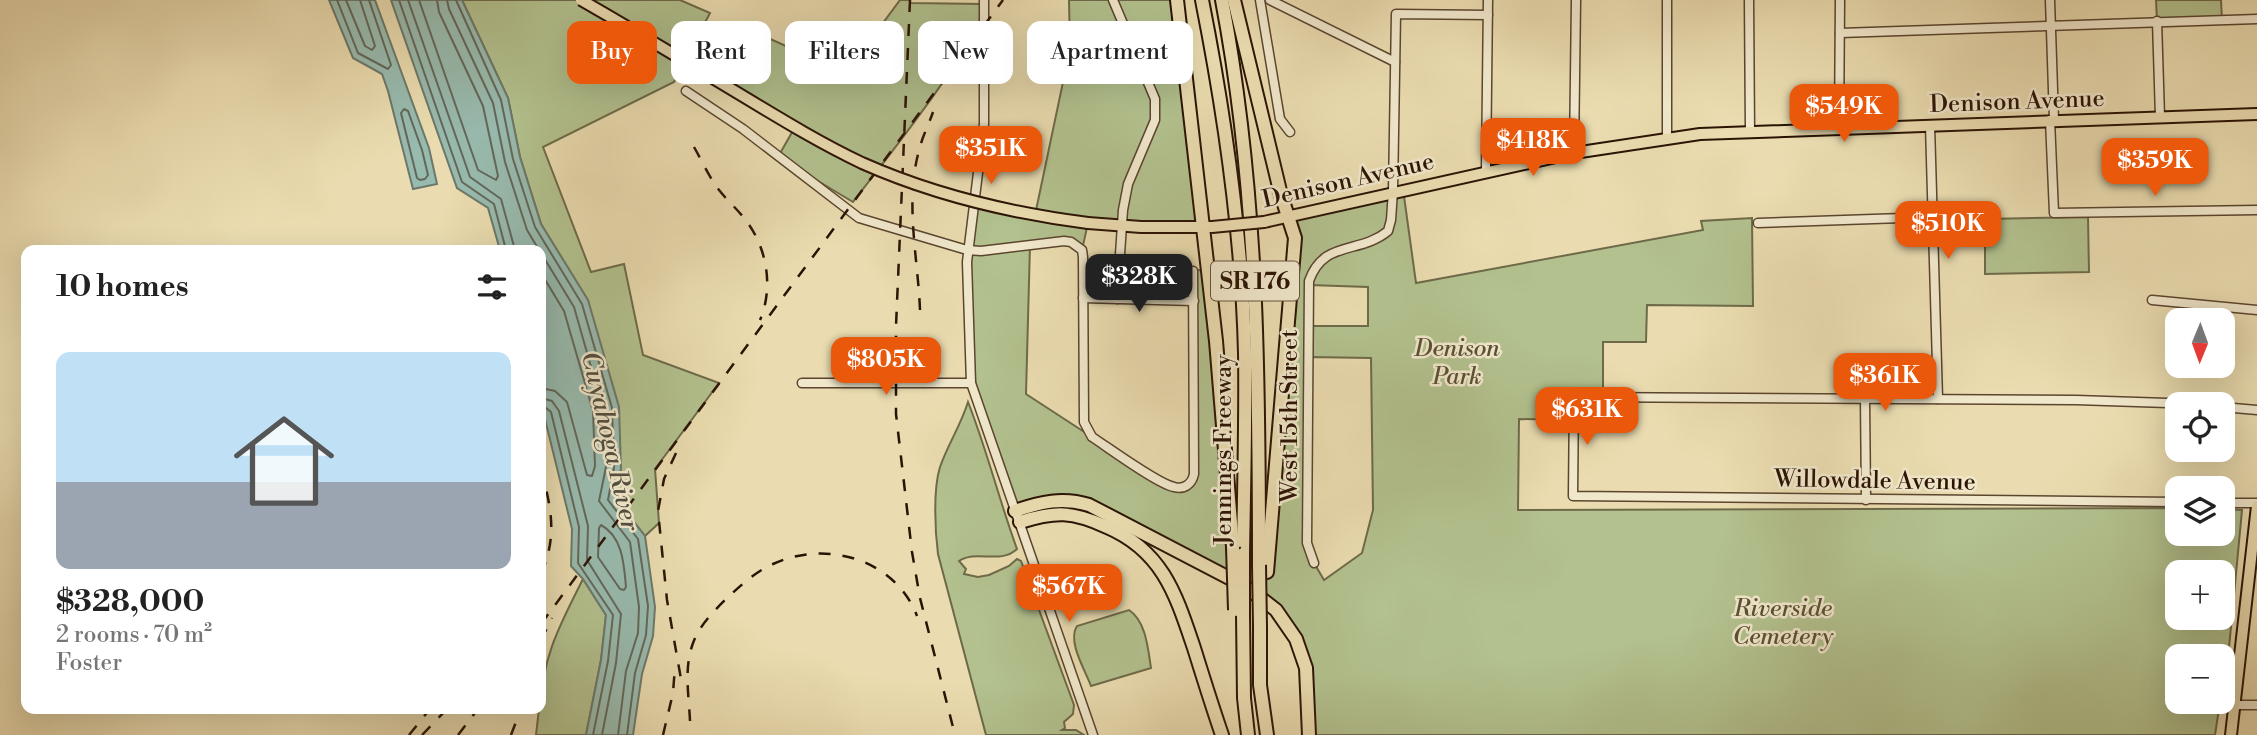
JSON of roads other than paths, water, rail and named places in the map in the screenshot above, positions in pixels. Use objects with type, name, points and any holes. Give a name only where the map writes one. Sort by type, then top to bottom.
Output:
[{"type":"highway","points":[[1177,0],[1207,227],[1238,551],[1239,612],[1248,735]]},
{"type":"highway","name":"Jennings Freeway","points":[[1202,0],[1233,187],[1243,306],[1245,398],[1238,551]]},
{"type":"highway","name":"Jennings Freeway","points":[[1222,0],[1241,120],[1254,250],[1263,568]]},
{"type":"highway","points":[[1234,0],[1281,195],[1295,237],[1263,568],[1261,685],[1267,735]]},
{"type":"highway","points":[[1017,517],[1050,501],[1064,500],[1089,505],[1250,590],[1276,610],[1296,639],[1306,668],[1310,735]]},
{"type":"highway","points":[[1017,517],[1051,513],[1076,515],[1112,529],[1148,553],[1165,574],[1177,598],[1222,735]]},
{"type":"main road","name":"Denison Avenue","points":[[581,0],[810,136],[861,162],[942,193],[977,203],[1024,214],[1122,226],[1207,227],[1264,222],[1393,191],[1574,153],[1700,134],[2257,114]]},
{"type":"main road","points":[[2235,693],[2253,581],[2257,505]]},
{"type":"main road","points":[[2231,735],[2232,714]]},
{"type":"street","points":[[984,0],[984,124],[967,250],[971,383],[1093,735]]},
{"type":"street","points":[[1113,0],[1155,99],[1155,120],[1128,184],[1117,299]]},
{"type":"street","points":[[1260,0],[1280,119],[1290,132]]},
{"type":"street","points":[[1270,0],[1395,62]]},
{"type":"street","points":[[1486,171],[1488,0]]},
{"type":"street","points":[[1574,153],[1576,0]]},
{"type":"street","points":[[1667,0],[1667,139]]},
{"type":"street","points":[[1749,0],[1750,132]]},
{"type":"street","points":[[1839,129],[1840,0]]},
{"type":"street","points":[[2050,0],[2054,213],[2257,210]]},
{"type":"street","points":[[1393,191],[1396,14],[1488,15]]},
{"type":"street","points":[[1840,33],[2257,19]]},
{"type":"street","points":[[2157,22],[2160,117]]},
{"type":"street","points":[[687,91],[859,218],[967,250],[1071,242],[1082,250],[1084,422],[1087,431],[1092,437],[1170,487],[1186,487],[1193,480],[1194,474],[1194,271]]},
{"type":"street","points":[[1930,125],[1938,399]]},
{"type":"street","name":"West 15th Street","points":[[1314,563],[1307,543],[1309,281],[1321,258],[1370,242],[1388,232],[1393,191]]},
{"type":"street","points":[[1758,223],[1932,217]]},
{"type":"street","points":[[1083,298],[1194,301]]},
{"type":"street","points":[[2152,300],[2257,310]]},
{"type":"street","points":[[802,383],[971,383]]},
{"type":"street","name":"Willowdale Avenue","points":[[1865,398],[1573,397],[1573,496],[2165,502]]},
{"type":"street","points":[[1866,500],[1865,398],[2165,403]]},
{"type":"street","points":[[2235,408],[2257,410]]},
{"type":"street","points":[[2235,504],[2257,505]]},
{"type":"street","points":[[2235,705],[2257,705]]},
{"type":"water","points":[[329,0],[375,0],[429,148],[437,184],[413,189],[382,74],[353,58]]},
{"type":"water","name":"Cuyahoga River","points":[[391,0],[462,0],[508,98],[520,157],[541,224],[588,300],[619,407],[621,469],[615,498],[645,536],[655,607],[653,636],[642,674],[633,735],[586,735],[601,660],[606,615],[583,579],[571,566],[572,529],[546,423],[546,245],[499,245],[488,208],[457,188]]},
{"type":"railway","points":[[910,0],[896,326],[896,414],[920,598],[955,735]]},
{"type":"railway","points":[[546,617],[1003,0]]},
{"type":"railway","points":[[920,310],[913,228],[913,187],[920,147],[933,112]]},
{"type":"railway","points":[[694,147],[715,185],[752,229],[763,254],[767,294],[760,320]]},
{"type":"railway","points":[[676,453],[664,479],[658,511],[667,600],[681,679]]},
{"type":"railway","points":[[546,488],[551,521],[550,547],[546,560]]},
{"type":"railway","points":[[690,721],[688,664],[698,633],[731,594],[773,564],[815,554],[837,555],[857,560],[876,568],[893,581],[907,597],[917,616]]},
{"type":"railway","points":[[546,630],[552,618]]},
{"type":"railway","points":[[663,735],[673,693],[675,666]]},
{"type":"railway","points":[[409,735],[426,714]]},
{"type":"railway","points":[[422,735],[442,714]]},
{"type":"railway","points":[[458,735],[474,714]]},
{"type":"railway","points":[[511,735],[519,714]]},
{"type":"park label","name":"Denison Park","points":[[1457,362]]},
{"type":"park label","name":"Riverside Cemetery","points":[[1783,622]]}]
